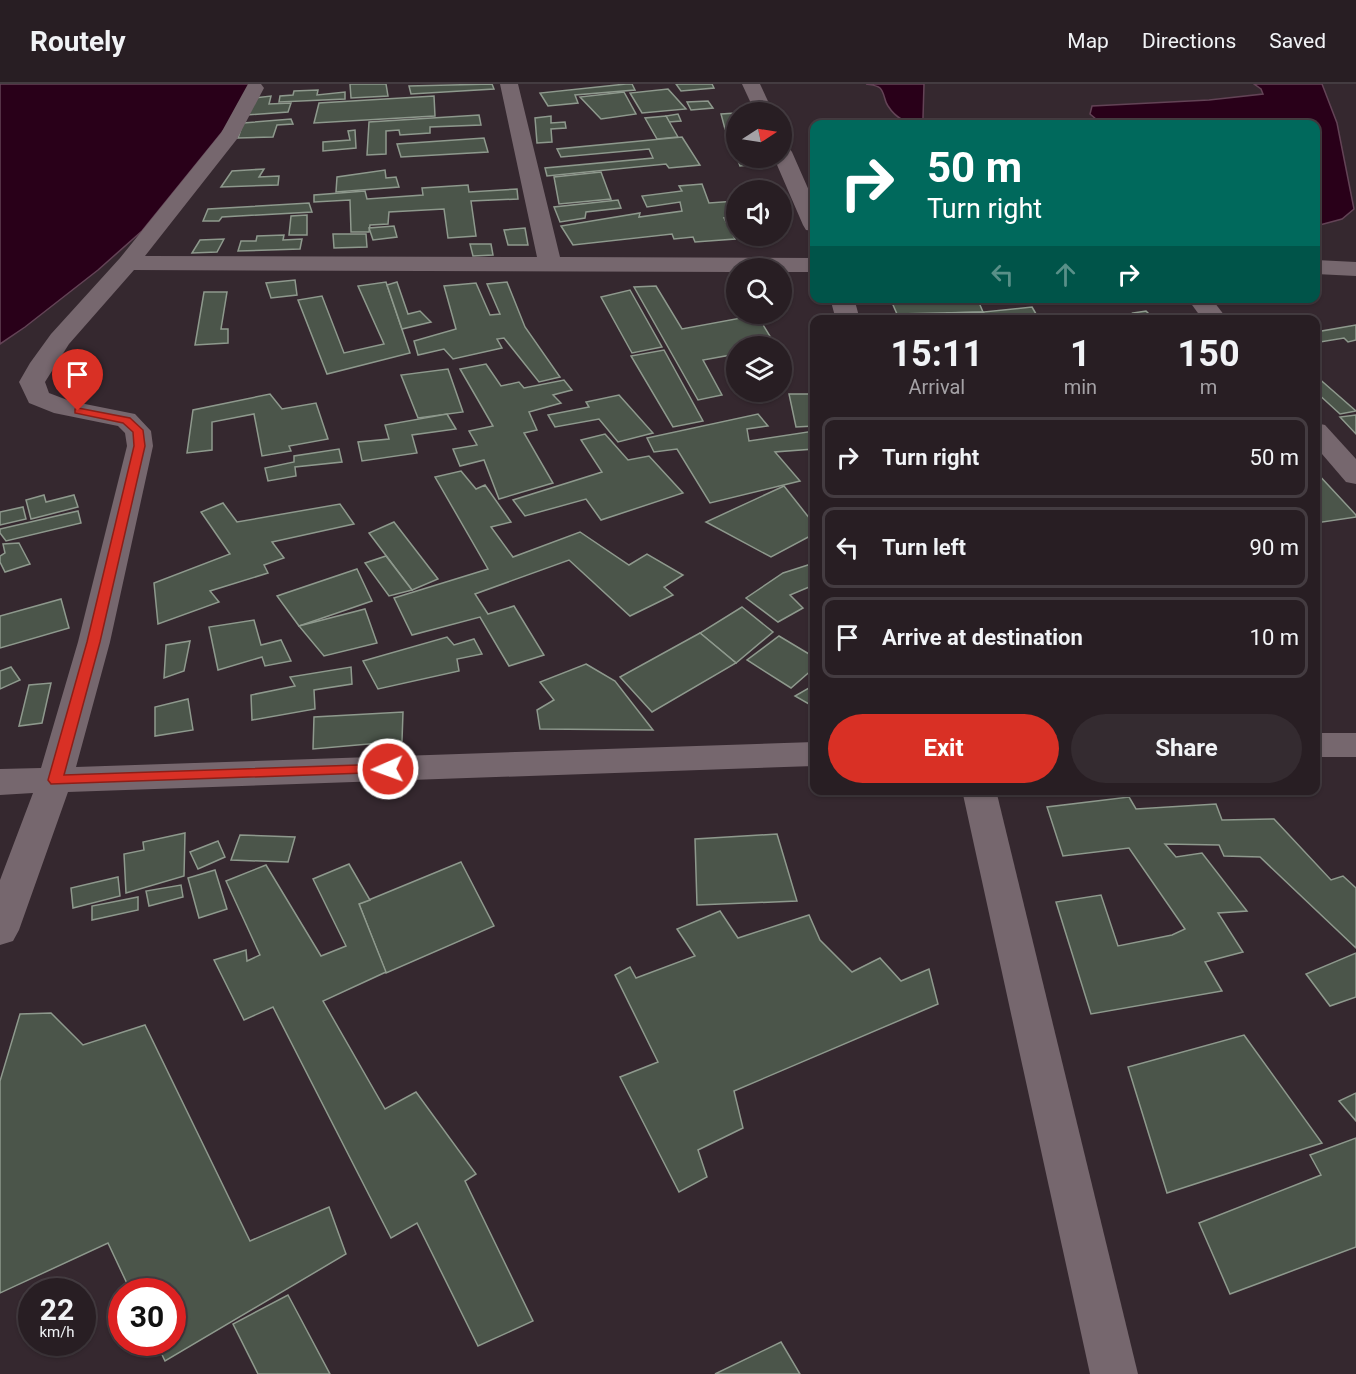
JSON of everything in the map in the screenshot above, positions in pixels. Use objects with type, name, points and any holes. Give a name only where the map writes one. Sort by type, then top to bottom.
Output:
[{"type":"street","points":[[509,84],[550,264]]},
{"type":"street","points":[[751,84],[759,102]]},
{"type":"street","points":[[0,930],[56,780],[94,642],[140,446],[138,430],[126,420],[63,408],[38,398],[32,382],[42,363],[60,339],[128,263],[230,135],[255,88]]},
{"type":"street","points":[[789,168],[810,216]]},
{"type":"street","points":[[128,263],[810,266]]},
{"type":"street","points":[[1320,267],[1356,269]]},
{"type":"street","points":[[1202,303],[1212,315]]},
{"type":"street","points":[[1320,436],[1356,476]]},
{"type":"street","points":[[1320,745],[1356,745]]},
{"type":"street","points":[[0,782],[810,754]]},
{"type":"street","points":[[980,795],[1114,1374]]},
{"type":"shaded area","points":[[0,84],[256,84],[236,115],[142,231],[98,270],[0,344]]},
{"type":"shaded area","points":[[866,84],[924,84],[922,120],[903,120],[898,117],[887,104],[883,92],[875,86]]},
{"type":"shaded area","points":[[1254,84],[1322,84],[1337,123],[1354,209],[1342,219],[1320,225],[1320,120],[1097,120],[1090,114],[1092,106],[1209,100],[1263,94],[1261,89]]},
{"type":"building","points":[[350,84],[386,84],[388,96],[351,98]]},
{"type":"building","points":[[492,84],[494,89],[411,94],[409,86]]},
{"type":"building","points":[[632,84],[635,90],[575,95],[578,103],[548,106],[540,93]]},
{"type":"building","points":[[676,84],[712,84],[714,88],[681,91]]},
{"type":"building","points":[[668,89],[686,109],[642,113],[630,93]]},
{"type":"building","points":[[318,90],[317,95],[345,92],[345,99],[279,102],[280,96],[293,95],[294,91]]},
{"type":"building","points":[[624,92],[636,114],[601,119],[580,97]]},
{"type":"building","points":[[271,96],[269,104],[291,103],[288,112],[247,115],[254,98]]},
{"type":"building","points":[[434,96],[435,116],[314,123],[319,103]]},
{"type":"building","points":[[708,101],[713,108],[691,110],[687,102]]},
{"type":"building","points":[[678,114],[681,121],[669,122],[666,116]]},
{"type":"building","points":[[721,114],[726,114],[726,129],[725,129]]},
{"type":"building","points":[[479,115],[481,125],[430,127],[430,133],[400,135],[399,130],[386,131],[386,154],[367,155],[369,122]]},
{"type":"building","points":[[551,116],[551,123],[565,122],[566,128],[551,129],[552,142],[537,143],[535,118]]},
{"type":"building","points":[[666,116],[678,137],[657,139],[645,118]]},
{"type":"building","points":[[291,119],[293,124],[277,125],[273,137],[238,138],[243,123]]},
{"type":"building","points":[[355,130],[356,148],[323,151],[323,142],[350,140],[348,131]]},
{"type":"building","points":[[682,137],[700,165],[669,168],[666,164],[547,176],[545,168],[653,158],[649,149],[561,157],[557,149]]},
{"type":"building","points":[[484,138],[488,152],[401,157],[397,144]]},
{"type":"building","points":[[264,169],[259,177],[279,176],[278,185],[221,187],[232,171]]},
{"type":"building","points":[[385,170],[386,178],[396,177],[399,187],[336,192],[337,177]]},
{"type":"building","points":[[601,172],[611,199],[559,204],[554,177]]},
{"type":"building","points":[[702,184],[709,203],[726,202],[726,218],[724,218],[726,240],[695,242],[693,237],[674,239],[672,234],[573,245],[561,226],[640,213],[639,217],[682,211],[680,202],[647,207],[642,196],[682,191],[679,186]]},
{"type":"building","points":[[468,185],[469,192],[517,189],[518,199],[471,201],[476,236],[448,238],[444,209],[389,212],[388,224],[370,225],[369,232],[351,232],[350,200],[314,202],[314,195],[365,191],[367,199],[423,195],[422,188]]},
{"type":"building","points":[[618,200],[621,208],[586,212],[585,218],[560,222],[554,207]]},
{"type":"building","points":[[309,203],[312,212],[222,217],[219,221],[203,221],[208,209]]},
{"type":"building","points":[[307,215],[307,235],[289,235],[291,216]]},
{"type":"building","points":[[394,226],[397,237],[373,240],[369,228]]},
{"type":"building","points":[[525,228],[528,245],[508,245],[504,230]]},
{"type":"building","points":[[333,234],[366,234],[367,247],[334,248]]},
{"type":"building","points":[[284,235],[283,240],[302,239],[300,249],[238,251],[241,241],[256,241],[257,236]]},
{"type":"building","points":[[224,239],[217,252],[192,253],[200,240]]},
{"type":"building","points":[[470,244],[491,244],[493,255],[473,256]]},
{"type":"building","points":[[295,280],[297,295],[271,298],[266,283]]},
{"type":"building","points":[[386,282],[410,353],[327,374],[298,300],[322,296],[344,353],[384,344],[358,286]]},
{"type":"building","points":[[397,282],[408,314],[420,311],[431,322],[402,329],[387,285]]},
{"type":"building","points":[[507,282],[525,327],[560,377],[539,382],[504,338],[497,339],[502,348],[453,359],[444,349],[418,355],[414,341],[456,329],[444,286],[476,283],[490,315],[500,314],[487,284]]},
{"type":"building","points":[[656,286],[682,329],[726,321],[726,324],[763,324],[770,336],[726,336],[726,356],[703,360],[722,395],[698,400],[634,287]]},
{"type":"building","points":[[630,290],[662,347],[632,353],[601,297]]},
{"type":"building","points":[[204,292],[227,292],[221,329],[228,329],[228,343],[195,345]]},
{"type":"building","points":[[892,303],[979,303],[983,312],[897,314]]},
{"type":"building","points":[[1032,307],[1037,315],[985,315],[983,312]]},
{"type":"building","points":[[1146,311],[1150,315],[1135,315],[1133,313]]},
{"type":"building","points":[[983,312],[985,315],[948,315],[947,313]]},
{"type":"building","points":[[1356,325],[1356,340],[1348,342],[1344,338],[1320,342],[1320,331]]},
{"type":"building","points":[[664,350],[703,421],[673,427],[631,356]]},
{"type":"building","points":[[486,364],[501,386],[519,382],[524,388],[564,380],[572,390],[553,395],[561,403],[529,412],[537,430],[524,433],[553,483],[499,499],[484,460],[460,466],[453,449],[477,445],[469,431],[493,426],[460,369]]},
{"type":"building","points":[[448,369],[463,412],[418,418],[401,375]]},
{"type":"building","points":[[1320,380],[1356,411],[1340,414],[1320,396]]},
{"type":"building","points":[[270,394],[282,409],[316,403],[328,439],[289,446],[291,451],[262,456],[254,414],[212,422],[212,450],[187,453],[193,410]]},
{"type":"building","points":[[792,394],[810,394],[810,426],[796,427],[791,402]]},
{"type":"building","points":[[619,395],[653,433],[618,442],[599,419],[555,427],[548,415],[589,407],[586,402]]},
{"type":"building","points":[[447,414],[456,429],[412,435],[417,453],[362,461],[358,442],[389,439],[385,425]]},
{"type":"building","points":[[758,414],[768,426],[747,429],[749,441],[810,432],[810,449],[775,452],[800,481],[710,503],[677,449],[654,452],[647,438]]},
{"type":"building","points":[[1356,415],[1356,434],[1340,417]]},
{"type":"building","points":[[605,434],[628,460],[649,456],[683,493],[601,520],[586,499],[525,516],[513,500],[602,472],[581,440]]},
{"type":"building","points":[[339,449],[342,462],[295,467],[296,476],[268,481],[265,468],[294,462],[294,456]]},
{"type":"building","points":[[461,471],[476,489],[485,485],[511,522],[491,527],[513,557],[580,532],[629,565],[647,554],[683,575],[664,587],[673,595],[630,616],[569,560],[475,594],[488,614],[514,606],[544,655],[509,666],[480,617],[412,635],[394,598],[488,569],[435,477]]},
{"type":"building","points":[[1320,476],[1356,515],[1356,517],[1320,522]]},
{"type":"building","points":[[784,486],[810,519],[810,536],[771,557],[706,522]]},
{"type":"building","points":[[44,495],[46,502],[74,495],[78,507],[31,519],[26,500]]},
{"type":"building","points":[[223,503],[237,522],[340,504],[354,524],[272,542],[284,558],[264,565],[268,573],[210,591],[219,602],[158,624],[154,583],[230,554],[201,512]]},
{"type":"building","points":[[23,507],[26,519],[0,525],[0,512]]},
{"type":"building","points":[[78,511],[81,523],[6,541],[0,533],[0,529]]},
{"type":"building","points":[[394,522],[438,579],[412,590],[369,533]]},
{"type":"building","points":[[19,543],[30,564],[5,572],[0,562],[0,556],[5,553],[3,544]]},
{"type":"building","points":[[386,556],[412,590],[389,596],[365,563]]},
{"type":"building","points":[[810,564],[810,587],[790,595],[803,608],[778,622],[746,598],[783,573]]},
{"type":"building","points":[[357,569],[372,601],[299,626],[277,596]]},
{"type":"building","points":[[61,599],[69,628],[0,648],[0,616]]},
{"type":"building","points":[[742,607],[773,632],[736,663],[700,633]]},
{"type":"building","points":[[365,609],[377,643],[324,656],[299,626]]},
{"type":"building","points":[[254,620],[261,645],[281,640],[291,661],[265,666],[262,657],[218,670],[209,627]]},
{"type":"building","points":[[700,633],[736,663],[652,712],[620,677]]},
{"type":"building","points":[[779,636],[810,655],[810,671],[791,688],[747,660]]},
{"type":"building","points":[[447,637],[454,645],[474,639],[482,654],[457,659],[459,671],[378,689],[363,661]]},
{"type":"building","points":[[190,641],[184,671],[164,678],[166,645]]},
{"type":"building","points":[[586,664],[615,681],[653,730],[540,729],[537,710],[554,700],[540,682]]},
{"type":"building","points":[[11,667],[20,680],[0,689],[0,671]]},
{"type":"building","points":[[351,667],[352,684],[314,690],[315,709],[252,720],[251,695],[295,686],[290,677]]},
{"type":"building","points":[[51,683],[42,723],[19,726],[29,685]]},
{"type":"building","points":[[810,687],[810,705],[795,696]]},
{"type":"building","points":[[188,699],[193,730],[155,736],[155,707]]},
{"type":"building","points":[[403,712],[402,741],[313,749],[314,717]]},
{"type":"building","points":[[1129,797],[1136,809],[1216,804],[1222,820],[1274,819],[1331,880],[1343,876],[1356,888],[1356,948],[1260,857],[1224,856],[1219,845],[1165,844],[1176,857],[1202,853],[1247,911],[1218,913],[1243,952],[1205,962],[1222,991],[1091,1014],[1056,902],[1101,895],[1118,946],[1172,935],[1185,929],[1129,848],[1063,856],[1047,807]]},
{"type":"building","points":[[185,833],[184,876],[126,893],[124,854],[144,850],[143,842]]},
{"type":"building","points":[[777,834],[797,901],[697,905],[695,839]]},
{"type":"building","points":[[240,835],[295,837],[288,862],[231,860]]},
{"type":"building","points":[[218,841],[225,857],[198,869],[190,852]]},
{"type":"building","points":[[461,862],[494,926],[386,973],[359,904]]},
{"type":"building","points":[[349,864],[370,900],[359,904],[386,972],[323,1001],[385,1109],[416,1092],[476,1174],[465,1181],[533,1321],[478,1346],[417,1223],[391,1238],[273,1007],[244,1020],[214,960],[246,950],[247,961],[260,955],[226,881],[266,865],[321,956],[346,946],[313,879]]},
{"type":"building","points":[[215,870],[227,909],[199,918],[188,878]]},
{"type":"building","points":[[118,877],[120,896],[73,908],[71,888]]},
{"type":"building","points":[[181,885],[183,897],[149,906],[146,891]]},
{"type":"building","points":[[138,897],[138,910],[92,920],[92,906]]},
{"type":"building","points":[[720,911],[738,938],[809,915],[820,940],[852,972],[880,958],[901,981],[929,969],[938,1004],[734,1091],[743,1128],[698,1150],[707,1177],[679,1192],[620,1077],[658,1062],[615,975],[630,967],[636,978],[695,956],[677,929]]},
{"type":"building","points":[[1356,953],[1356,997],[1330,1006],[1306,974]]},
{"type":"building","points":[[51,1013],[83,1045],[145,1025],[250,1241],[329,1207],[346,1254],[186,1349],[186,1278],[124,1278],[108,1243],[32,1278],[18,1278],[18,1285],[0,1293],[0,1081],[20,1014]]},
{"type":"building","points":[[1244,1035],[1322,1143],[1167,1193],[1128,1067]]},
{"type":"building","points":[[1356,1093],[1356,1121],[1339,1101]]},
{"type":"building","points":[[1356,1138],[1356,1247],[1230,1294],[1199,1223],[1321,1175],[1310,1155]]},
{"type":"building","points":[[288,1295],[330,1374],[258,1374],[233,1324]]},
{"type":"building","points":[[781,1342],[800,1374],[715,1374]]},
{"type":"building","points":[[163,1356],[173,1356],[165,1361]]},
{"type":"route","points":[[78,411],[126,420],[138,430],[140,446],[94,642],[56,780],[388,769]]}]
